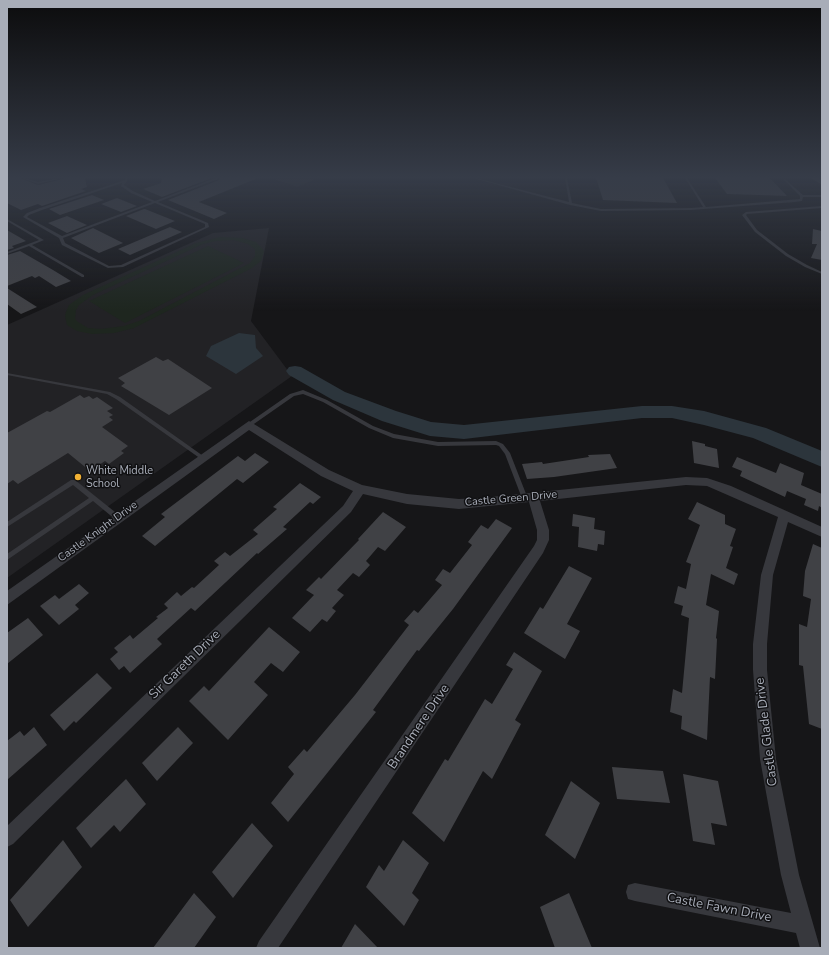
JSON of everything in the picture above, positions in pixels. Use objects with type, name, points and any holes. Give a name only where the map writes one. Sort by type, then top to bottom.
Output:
[{"type":"street","name":"Castle Knight Drive","points":[[7,599],[249,425]]},
{"type":"street","name":"Castle Green Drive","points":[[249,425],[305,462],[360,489],[407,498],[459,504],[686,481],[707,482],[727,489],[822,532]]},
{"type":"street","name":"Sir Gareth Drive","points":[[7,838],[347,509],[360,489]]},
{"type":"street","name":"Brandmere Drive","points":[[266,948],[539,549],[543,540],[543,530],[529,498]]},
{"type":"street","name":"Castle Glade Drive","points":[[784,515],[767,574],[760,644],[760,670],[768,759],[790,875],[810,948]]},
{"type":"street","name":"Castle Fawn Drive","points":[[635,892],[804,925]]},
{"type":"lane","points":[[7,253],[42,240],[11,223]]},
{"type":"lane","points":[[35,223],[61,238],[63,244],[108,267],[122,266],[134,262],[207,227],[207,224],[203,223]]},
{"type":"lane","points":[[61,238],[100,223]]},
{"type":"lane","points":[[750,223],[756,231],[787,255],[822,273]]},
{"type":"lane","points":[[29,245],[83,276]]},
{"type":"lane","points":[[7,374],[108,393],[118,398],[203,458]]},
{"type":"lane","points":[[249,425],[292,395],[303,392],[325,401],[371,427],[393,436],[438,444],[496,442],[501,445],[507,453],[529,498]]},
{"type":"lane","points":[[7,526],[73,482],[118,518]]},
{"type":"lane","points":[[7,557],[93,498]]},
{"type":"shaded area","name":"White Middle School","points":[[269,228],[251,321],[292,376],[7,578],[7,325],[213,233]]},
{"type":"shaded area","points":[[220,237],[242,238],[256,242],[264,252],[261,261],[252,268],[134,328],[114,333],[92,334],[77,331],[67,325],[65,316],[69,305],[83,295],[196,243]],"holes":[[[233,240],[248,244],[255,249],[255,256],[250,263],[139,321],[124,326],[101,329],[88,328],[75,319],[76,310],[79,305],[93,295],[203,244],[216,241]]]},
{"type":"shaded area","points":[[208,246],[244,263],[125,323],[89,301]]},
{"type":"shaded area","points":[[239,333],[255,335],[256,348],[263,356],[236,374],[206,356],[211,346]]},
{"type":"building","points":[[48,223],[82,223],[87,225],[67,233]]},
{"type":"building","points":[[141,223],[171,223],[156,229]]},
{"type":"building","points":[[170,227],[182,232],[130,255],[118,249]]},
{"type":"building","points":[[93,228],[123,243],[99,253],[71,238]]},
{"type":"building","points":[[813,229],[822,231],[822,260],[811,258],[817,244],[812,244]]},
{"type":"building","points":[[7,230],[26,241],[12,246],[14,248],[7,250]]},
{"type":"building","points":[[20,251],[71,281],[56,287],[39,276],[35,278],[32,276],[7,286],[7,255]]},
{"type":"building","points":[[7,288],[37,307],[21,314],[7,304]]},
{"type":"building","points":[[156,357],[163,361],[168,359],[212,388],[169,415],[121,386],[125,383],[118,378]]},
{"type":"building","points":[[80,395],[84,398],[89,396],[93,399],[97,397],[113,408],[107,411],[113,415],[109,417],[113,420],[102,427],[128,446],[121,451],[124,453],[109,464],[105,461],[90,471],[68,453],[18,484],[13,480],[7,484],[7,433],[47,411],[50,412]]},
{"type":"building","points":[[692,441],[717,449],[719,468],[694,463]]},
{"type":"building","points":[[255,453],[269,462],[243,483],[237,479],[155,546],[142,536],[165,517],[161,514],[238,456],[245,461]]},
{"type":"building","points":[[610,454],[617,468],[554,477],[527,479],[522,464],[542,462],[543,464],[589,457],[588,455]]},
{"type":"building","points":[[737,457],[776,473],[780,463],[804,473],[801,485],[822,494],[822,508],[819,506],[818,511],[804,505],[806,499],[787,491],[785,497],[740,476],[742,471],[732,467]]},
{"type":"building","points":[[300,483],[321,497],[313,504],[310,502],[283,527],[287,529],[258,554],[257,553],[195,611],[191,608],[157,639],[162,644],[130,673],[124,666],[119,670],[110,659],[118,652],[114,648],[130,635],[133,639],[158,618],[156,617],[168,608],[164,604],[177,592],[181,596],[192,587],[194,588],[219,565],[214,561],[225,552],[230,556],[258,534],[253,530],[277,509],[273,507]]},
{"type":"building","points":[[697,502],[725,515],[725,524],[736,529],[730,546],[733,547],[726,568],[738,574],[734,585],[711,574],[706,605],[719,611],[716,638],[715,679],[710,677],[707,740],[681,729],[682,716],[670,712],[673,689],[682,693],[689,618],[681,615],[683,606],[674,603],[678,586],[686,589],[691,564],[686,562],[700,525],[688,519]]},
{"type":"building","points":[[383,512],[406,527],[385,551],[378,547],[366,561],[370,565],[359,577],[353,573],[337,590],[344,595],[332,608],[336,611],[327,622],[322,619],[310,632],[292,618],[314,595],[306,590],[319,577],[321,579],[359,540],[358,539]]},
{"type":"building","points":[[573,514],[595,518],[594,529],[605,531],[604,545],[598,544],[597,551],[578,547],[579,527],[572,526]]},
{"type":"building","points":[[496,519],[512,528],[453,609],[419,651],[417,650],[373,710],[376,712],[288,822],[271,803],[294,774],[288,767],[304,749],[307,752],[355,695],[409,625],[404,621],[414,610],[418,613],[442,585],[435,580],[443,569],[450,573],[472,545],[468,542],[481,525],[488,529]]},
{"type":"building","points":[[813,544],[822,548],[822,729],[809,724],[803,666],[799,665],[799,624],[807,627],[811,599],[803,596],[805,571]]},
{"type":"building","points":[[569,566],[592,578],[567,624],[580,631],[565,659],[524,633],[540,607],[543,609]]},
{"type":"building","points":[[79,584],[89,593],[75,605],[79,609],[59,625],[40,606],[55,595],[59,599]]},
{"type":"building","points":[[28,618],[43,635],[7,664],[7,633]]},
{"type":"building","points":[[269,627],[300,652],[283,672],[271,663],[254,682],[268,695],[228,740],[189,701],[204,686],[209,691]]},
{"type":"building","points":[[514,652],[542,671],[515,720],[521,724],[492,779],[483,771],[444,842],[412,813],[445,759],[448,761],[485,699],[492,704],[513,669],[506,665]]},
{"type":"building","points":[[97,673],[112,688],[76,723],[74,721],[64,731],[50,715]]},
{"type":"building","points":[[34,727],[47,745],[7,780],[7,741],[20,731],[24,736]]},
{"type":"building","points":[[178,727],[193,743],[157,781],[142,763]]},
{"type":"building","points":[[612,767],[663,771],[670,803],[617,799]]},
{"type":"building","points":[[683,774],[718,781],[727,826],[711,823],[715,845],[693,841]]},
{"type":"building","points":[[126,779],[146,804],[120,832],[114,825],[91,848],[76,828]]},
{"type":"building","points":[[571,781],[600,803],[575,859],[545,835]]},
{"type":"building","points":[[252,823],[273,846],[233,898],[212,872]]},
{"type":"building","points":[[63,840],[82,867],[28,927],[10,900]]},
{"type":"building","points":[[403,840],[429,863],[412,893],[419,900],[404,926],[366,887],[379,865],[384,871]]},
{"type":"building","points":[[194,893],[216,917],[194,948],[153,948]]},
{"type":"building","points":[[569,893],[592,948],[555,948],[540,907]]},
{"type":"building","points":[[355,924],[378,948],[341,948]]},
{"type":"waterway","points":[[295,371],[339,396],[389,416],[430,429],[464,432],[642,412],[672,412],[704,418],[759,433],[822,459]]},
{"type":"place","name":"White Middle School","points":[[78,477]]}]
